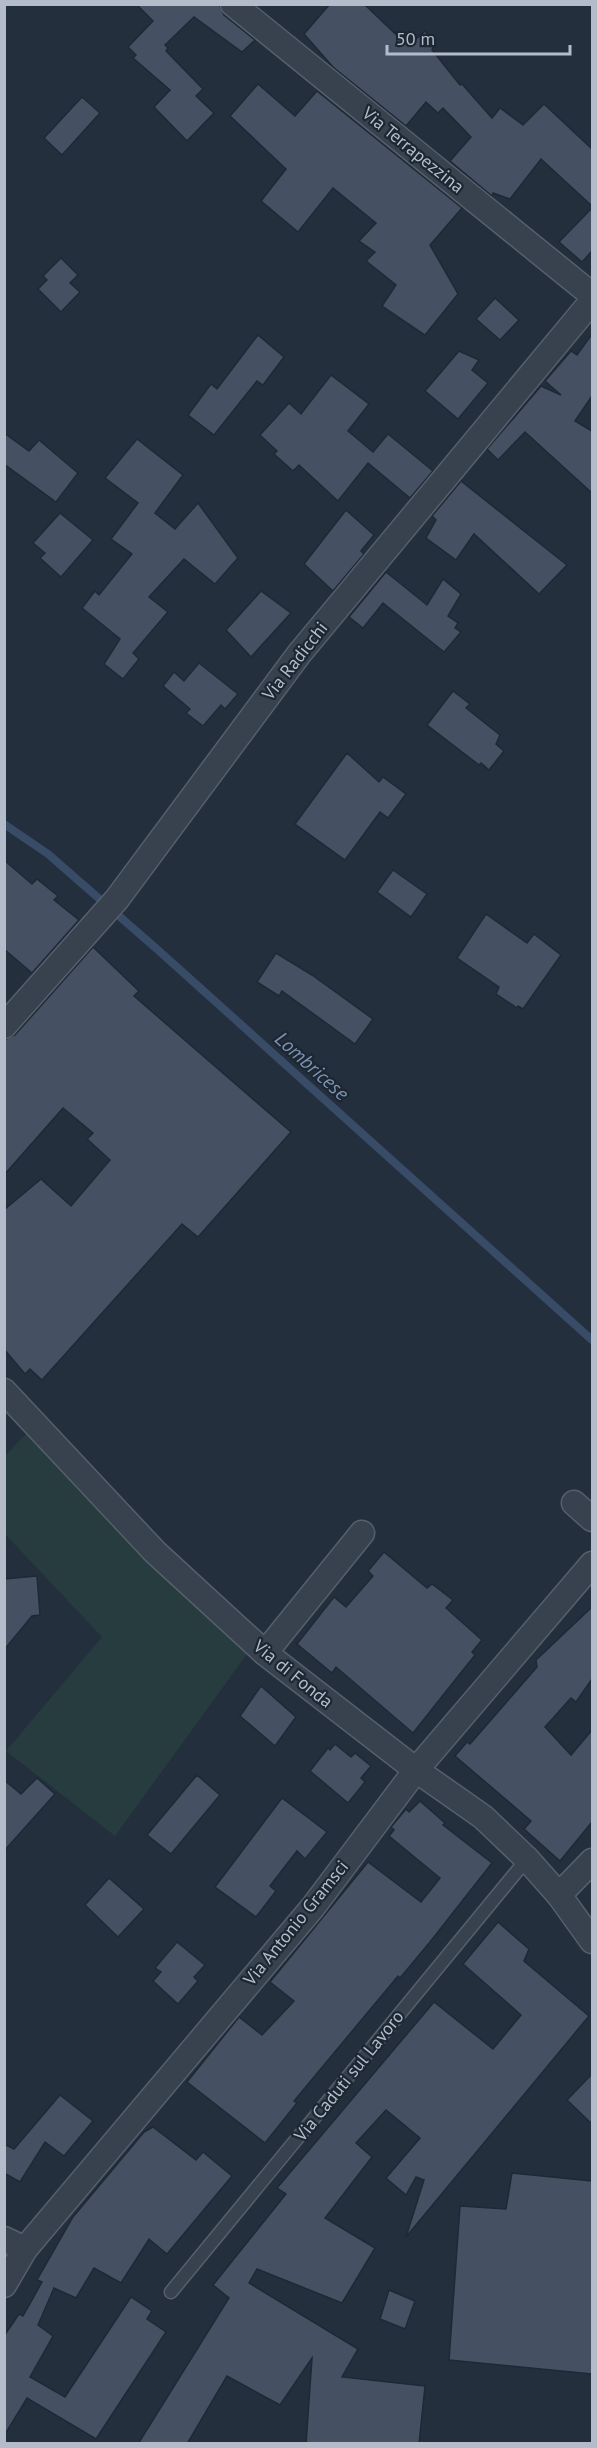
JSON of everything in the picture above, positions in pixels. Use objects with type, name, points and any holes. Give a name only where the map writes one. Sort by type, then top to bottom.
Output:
[{"type":"street","name":"Via Terrapezzina","points":[[233,4],[592,295]]},
{"type":"street","name":"Via Radicchi","points":[[4,1026],[117,899],[299,654],[592,301]]},
{"type":"street","name":"Via di Fonda","points":[[4,1391],[155,1552],[265,1653],[416,1770],[483,1817],[527,1859],[559,1895],[592,1941]]},
{"type":"street","points":[[574,1503],[592,1519]]},
{"type":"street","points":[[265,1653],[362,1533]]},
{"type":"street","name":"Via Antonio Gramsci","points":[[4,2285],[15,2244],[313,1906],[416,1770],[592,1564]]},
{"type":"street","points":[[559,1895],[592,1861]]},
{"type":"lane","name":"Via Caduti sul Lavoro","points":[[171,2292],[527,1859]]},
{"type":"green space","points":[[29,1431],[136,1550],[247,1654],[115,1836],[6,1751],[102,1637],[5,1534],[4,1457]]},
{"type":"building","points":[[136,4],[219,4],[224,15],[255,40],[242,52],[194,17],[165,45],[168,48],[166,51],[203,89],[196,96],[214,113],[187,141],[154,107],[170,90],[133,58],[136,55],[128,47],[153,21]]},
{"type":"building","points":[[330,4],[364,4],[408,46],[425,31],[435,43],[432,50],[460,85],[462,84],[492,118],[500,108],[523,125],[544,104],[592,149],[592,206],[541,159],[510,199],[493,193],[492,196],[450,161],[471,137],[443,108],[438,113],[426,102],[406,126],[333,67],[304,34]]},
{"type":"building","points":[[258,84],[295,116],[317,91],[462,208],[430,245],[458,294],[425,335],[382,306],[396,285],[366,261],[375,252],[359,241],[376,223],[333,188],[298,232],[261,201],[286,169],[230,116]]},
{"type":"building","points":[[82,97],[100,113],[62,155],[44,138]]},
{"type":"building","points":[[592,208],[592,251],[582,262],[559,242]]},
{"type":"building","points":[[61,258],[78,275],[70,283],[80,292],[61,312],[38,289],[47,280],[43,276]]},
{"type":"building","points":[[495,298],[519,320],[500,340],[476,319]]},
{"type":"building","points":[[592,334],[592,396],[575,421],[592,431],[592,493],[525,432],[498,460],[487,449],[541,386],[561,395],[545,381],[571,351],[577,355]]},
{"type":"building","points":[[258,335],[284,357],[263,385],[257,381],[214,435],[188,415],[211,384],[217,389]]},
{"type":"building","points":[[459,351],[479,360],[472,370],[488,383],[458,419],[425,391]]},
{"type":"building","points":[[331,375],[369,404],[348,431],[373,452],[388,434],[433,471],[410,498],[368,463],[338,501],[299,465],[293,471],[274,454],[277,451],[260,435],[289,403],[301,414]]},
{"type":"building","points":[[4,433],[29,451],[39,440],[78,473],[56,502],[4,464]]},
{"type":"building","points":[[137,439],[183,475],[155,513],[175,529],[198,503],[238,558],[215,584],[184,559],[149,597],[168,612],[133,653],[139,659],[123,679],[104,664],[120,639],[82,608],[95,591],[99,595],[132,554],[111,539],[138,503],[105,478]]},
{"type":"building","points":[[461,481],[567,565],[539,594],[474,534],[456,560],[426,538],[436,520],[432,516]]},
{"type":"building","points":[[346,510],[374,535],[361,551],[364,554],[333,591],[304,564]]},
{"type":"building","points":[[60,513],[93,540],[61,577],[40,558],[45,553],[33,543]]},
{"type":"building","points":[[386,572],[427,605],[443,579],[461,594],[448,616],[458,623],[455,628],[461,632],[444,652],[383,603],[363,628],[349,617]]},
{"type":"building","points":[[261,591],[291,613],[251,657],[226,630]]},
{"type":"building","points":[[199,663],[238,694],[225,709],[221,705],[203,726],[186,713],[190,709],[163,686],[174,672],[184,681]]},
{"type":"building","points":[[453,691],[470,704],[466,708],[500,735],[496,744],[504,751],[489,770],[481,763],[479,765],[427,725]]},
{"type":"building","points":[[347,753],[379,782],[383,777],[406,794],[388,818],[380,812],[345,860],[295,824]]},
{"type":"building","points":[[4,860],[32,884],[37,879],[58,896],[54,900],[79,920],[32,973],[4,949]]},
{"type":"building","points":[[393,870],[427,894],[411,917],[377,892]]},
{"type":"building","points":[[486,914],[527,943],[534,934],[561,955],[523,1009],[518,1006],[517,1008],[496,994],[499,987],[457,958]]},
{"type":"building","points":[[93,947],[139,991],[134,996],[291,1132],[198,1237],[182,1224],[42,1380],[30,1369],[25,1374],[4,1349],[4,1210],[41,1179],[71,1206],[110,1160],[87,1139],[93,1133],[63,1108],[4,1175],[4,1040],[15,1035]]},
{"type":"building","points":[[276,953],[312,975],[373,1019],[355,1044],[282,991],[279,996],[257,982]]},
{"type":"building","points":[[384,1552],[427,1588],[432,1584],[453,1600],[446,1608],[482,1640],[472,1652],[475,1655],[413,1733],[336,1667],[332,1673],[297,1644],[334,1597],[346,1607],[373,1576],[368,1571]]},
{"type":"building","points":[[37,1576],[40,1615],[32,1616],[4,1650],[4,1579]]},
{"type":"building","points":[[592,1607],[592,1679],[576,1702],[571,1698],[545,1727],[571,1755],[592,1730],[592,1822],[560,1861],[524,1829],[531,1821],[455,1756],[467,1742],[470,1744],[537,1667],[536,1660]]},
{"type":"building","points":[[261,1686],[296,1717],[275,1746],[240,1716]]},
{"type":"building","points":[[335,1744],[351,1757],[355,1753],[371,1766],[361,1778],[365,1782],[348,1803],[310,1771],[328,1748],[330,1750]]},
{"type":"building","points":[[197,1775],[220,1795],[171,1854],[147,1835]]},
{"type":"building","points":[[37,1778],[55,1794],[4,1851],[4,1780],[21,1794]]},
{"type":"building","points":[[282,1798],[327,1832],[305,1859],[297,1851],[270,1886],[276,1891],[256,1917],[215,1887]]},
{"type":"building","points":[[420,1801],[445,1823],[443,1825],[492,1863],[430,1942],[400,1978],[398,1976],[294,2101],[297,2103],[265,2143],[187,2082],[239,2017],[262,2035],[294,2001],[270,1982],[368,1862],[421,1902],[440,1878],[389,1836],[394,1830],[391,1827],[406,1809],[409,1812]]},
{"type":"building","points":[[109,1878],[144,1909],[118,1937],[85,1905]]},
{"type":"building","points":[[498,1922],[529,1949],[524,1961],[589,2016],[406,2237],[424,2180],[416,2177],[406,2195],[386,2178],[420,2138],[386,2110],[356,2143],[372,2157],[325,2218],[375,2248],[342,2303],[257,2269],[249,2283],[358,2349],[342,2377],[425,2386],[419,2444],[306,2444],[312,2358],[280,2405],[227,2376],[187,2444],[138,2444],[229,2298],[213,2285],[286,2194],[277,2188],[434,2002],[493,2049],[521,2015],[463,1964]]},
{"type":"building","points":[[177,1942],[205,1965],[194,1977],[198,1981],[178,2004],[153,1981],[161,1972],[155,1968]]},
{"type":"building","points":[[592,2074],[592,2124],[567,2100]]},
{"type":"building","points":[[60,2095],[93,2121],[64,2156],[45,2142],[20,2182],[4,2173],[4,2144],[14,2149]]},
{"type":"building","points":[[153,2127],[196,2160],[203,2152],[232,2176],[167,2254],[149,2239],[121,2283],[94,2268],[76,2298],[54,2288],[38,2325],[53,2336],[30,2377],[65,2397],[131,2297],[152,2311],[147,2319],[166,2332],[96,2439],[27,2398],[4,2436],[4,2336],[19,2314],[23,2316],[42,2282],[37,2280],[73,2217],[144,2132]]},
{"type":"building","points":[[512,2173],[592,2181],[592,2374],[449,2360],[460,2206],[506,2209]]},
{"type":"building","points":[[389,2290],[415,2301],[405,2329],[380,2319]]},
{"type":"waterway","name":"Lombricese","points":[[4,824],[48,854],[158,950],[592,1340]]}]
